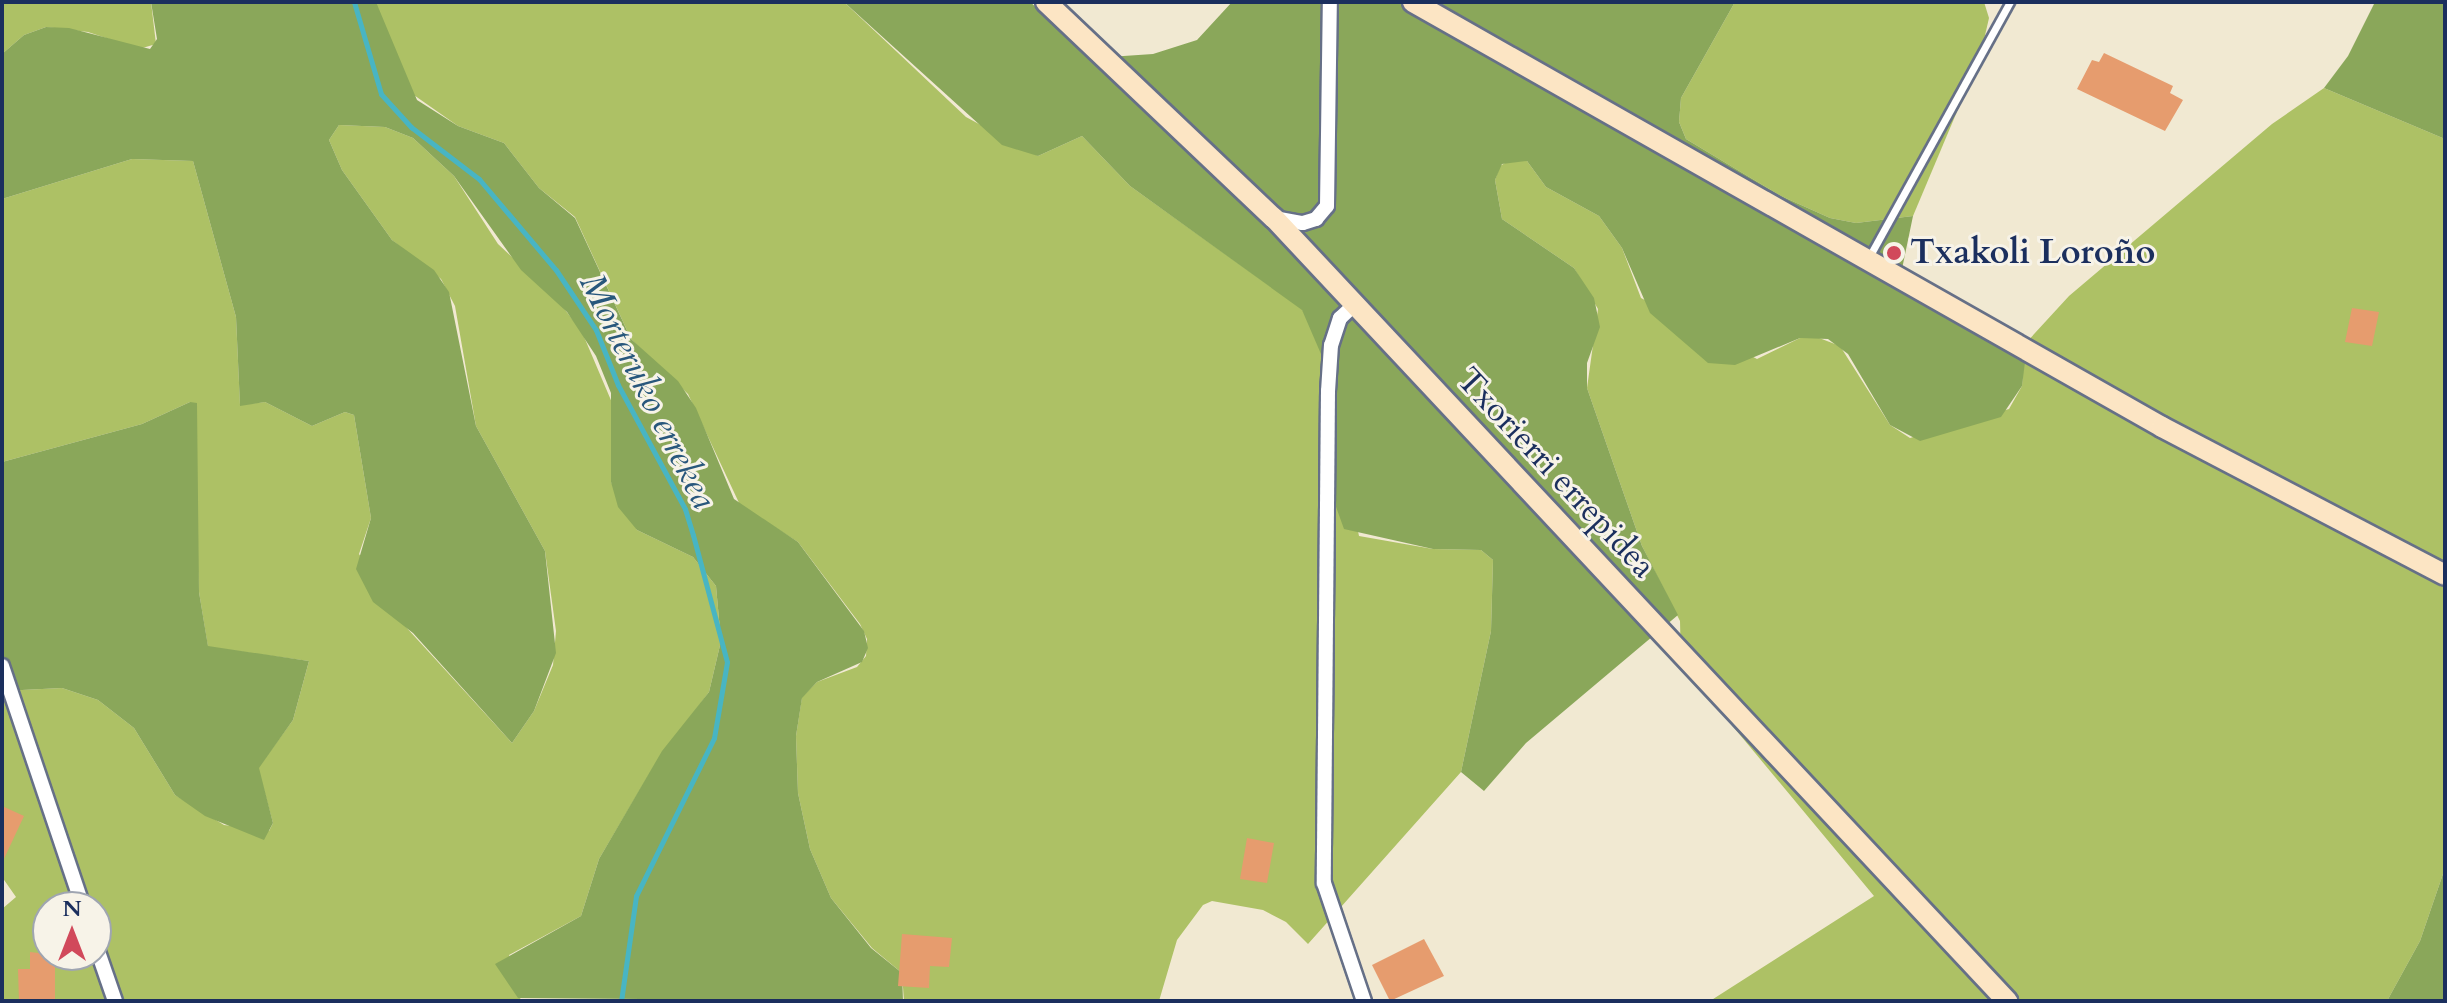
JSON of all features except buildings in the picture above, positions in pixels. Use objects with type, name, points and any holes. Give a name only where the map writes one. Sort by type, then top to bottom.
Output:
[{"type":"street","name":"Txorierri errepidea","points":[[1046,2],[1274,218],[1353,306],[2007,1001]]},
{"type":"street","points":[[1274,218],[1303,223],[1316,219],[1327,206],[1330,2]]},
{"type":"street","points":[[1413,2],[2162,427],[2445,575]]},
{"type":"street","points":[[1353,306],[1340,318],[1331,345],[1328,391],[1324,883],[1364,1001]]},
{"type":"street","points":[[2,666],[78,891]]},
{"type":"street","points":[[105,971],[115,1001]]},
{"type":"lane","points":[[1867,261],[2010,2]]},
{"type":"green space","points":[[2,2],[151,2],[156,44],[139,49],[88,32],[46,27],[24,35],[2,54]]},
{"type":"green space","points":[[151,2],[376,2],[417,100],[458,126],[504,143],[539,188],[575,218],[631,339],[678,381],[696,408],[734,499],[798,542],[864,631],[868,648],[862,662],[817,682],[802,698],[796,736],[798,793],[810,849],[831,898],[871,948],[902,973],[903,1001],[518,998],[495,964],[581,916],[599,859],[662,751],[709,692],[721,641],[716,586],[693,557],[637,530],[618,507],[611,482],[611,393],[596,356],[567,312],[521,270],[454,176],[413,138],[385,127],[339,125],[329,140],[342,170],[392,240],[434,270],[449,292],[476,426],[545,551],[556,653],[534,711],[512,743],[413,633],[373,602],[356,569],[371,518],[354,415],[345,412],[312,426],[265,402],[240,406],[236,317],[193,161],[132,159],[2,199],[2,54],[24,35],[46,27],[69,28],[150,49],[157,39]]},
{"type":"green space","points":[[375,2],[844,2],[966,117],[1038,156],[1082,136],[1130,186],[1302,309],[1320,346],[1359,536],[1433,549],[1481,550],[1493,560],[1491,631],[1461,772],[1308,944],[1286,922],[1263,910],[1212,901],[1203,905],[1177,940],[1159,1001],[904,1001],[902,973],[872,948],[831,898],[810,849],[798,793],[796,736],[802,697],[817,682],[857,667],[866,656],[867,639],[860,624],[798,542],[740,505],[688,394],[631,339],[575,217],[539,188],[504,143],[458,126],[411,93]]},
{"type":"green space","points":[[844,2],[1030,2],[1094,58],[1153,54],[1197,40],[1232,2],[1735,2],[1681,98],[1679,122],[1686,139],[1781,196],[1830,218],[1856,223],[1913,216],[1902,269],[2026,354],[2022,386],[2001,417],[1920,441],[1890,425],[1848,354],[1828,339],[1800,338],[1735,365],[1708,363],[1650,313],[1622,248],[1599,216],[1546,187],[1527,161],[1502,164],[1495,180],[1502,219],[1574,268],[1594,298],[1600,327],[1587,363],[1587,388],[1642,546],[1678,615],[1526,743],[1484,791],[1461,772],[1491,631],[1493,560],[1481,550],[1433,549],[1344,529],[1335,504],[1324,361],[1302,310],[1130,186],[1082,136],[1038,156],[1002,145]]},
{"type":"green space","points":[[1735,2],[1984,2],[1989,18],[1980,57],[1913,216],[1856,223],[1830,218],[1781,196],[1686,139],[1679,122],[1681,98]]},
{"type":"green space","points":[[2375,2],[2445,2],[2445,139],[2324,88],[2348,56]]},
{"type":"green space","points":[[2324,88],[2445,139],[2445,868],[2420,941],[2387,1001],[1710,1001],[1874,896],[1681,664],[1680,621],[1642,546],[1587,388],[1598,309],[1574,268],[1502,219],[1495,180],[1500,166],[1510,160],[1527,161],[1546,187],[1599,216],[1622,248],[1641,298],[1757,359],[1800,338],[1814,336],[1840,346],[1890,425],[1910,438],[2009,409],[2022,386],[2025,344],[2069,296],[2272,124]]},
{"type":"green space","points":[[339,125],[385,127],[413,138],[454,176],[498,244],[556,298],[582,332],[613,405],[611,482],[637,530],[693,557],[716,586],[721,641],[709,692],[654,766],[599,859],[581,916],[509,955],[521,1001],[2,1001],[2,909],[16,897],[2,877],[2,691],[62,688],[98,700],[134,728],[175,795],[224,825],[269,831],[273,823],[258,768],[293,720],[309,661],[208,647],[199,592],[190,402],[142,424],[2,462],[2,199],[132,159],[193,161],[236,317],[240,405],[265,402],[312,426],[345,412],[354,415],[371,518],[359,554],[405,626],[512,743],[534,711],[553,665],[556,631],[545,551],[476,426],[455,306],[441,279],[392,240],[342,170],[329,140]]},
{"type":"green space","points":[[190,402],[197,403],[199,592],[208,646],[309,661],[293,720],[259,768],[273,823],[264,840],[205,816],[175,795],[134,728],[98,700],[62,688],[2,691],[2,462],[142,424]]},
{"type":"green space","points":[[2445,868],[2445,1001],[2387,1001],[2420,941]]},
{"type":"waterway","name":"Morteruko errekea","points":[[354,2],[381,94],[411,127],[479,179],[556,270],[596,330],[618,385],[685,509],[727,662],[714,738],[636,896],[621,1001]]},
{"type":"place","name":"Txakoli Loroño","points":[[1894,253]]}]
